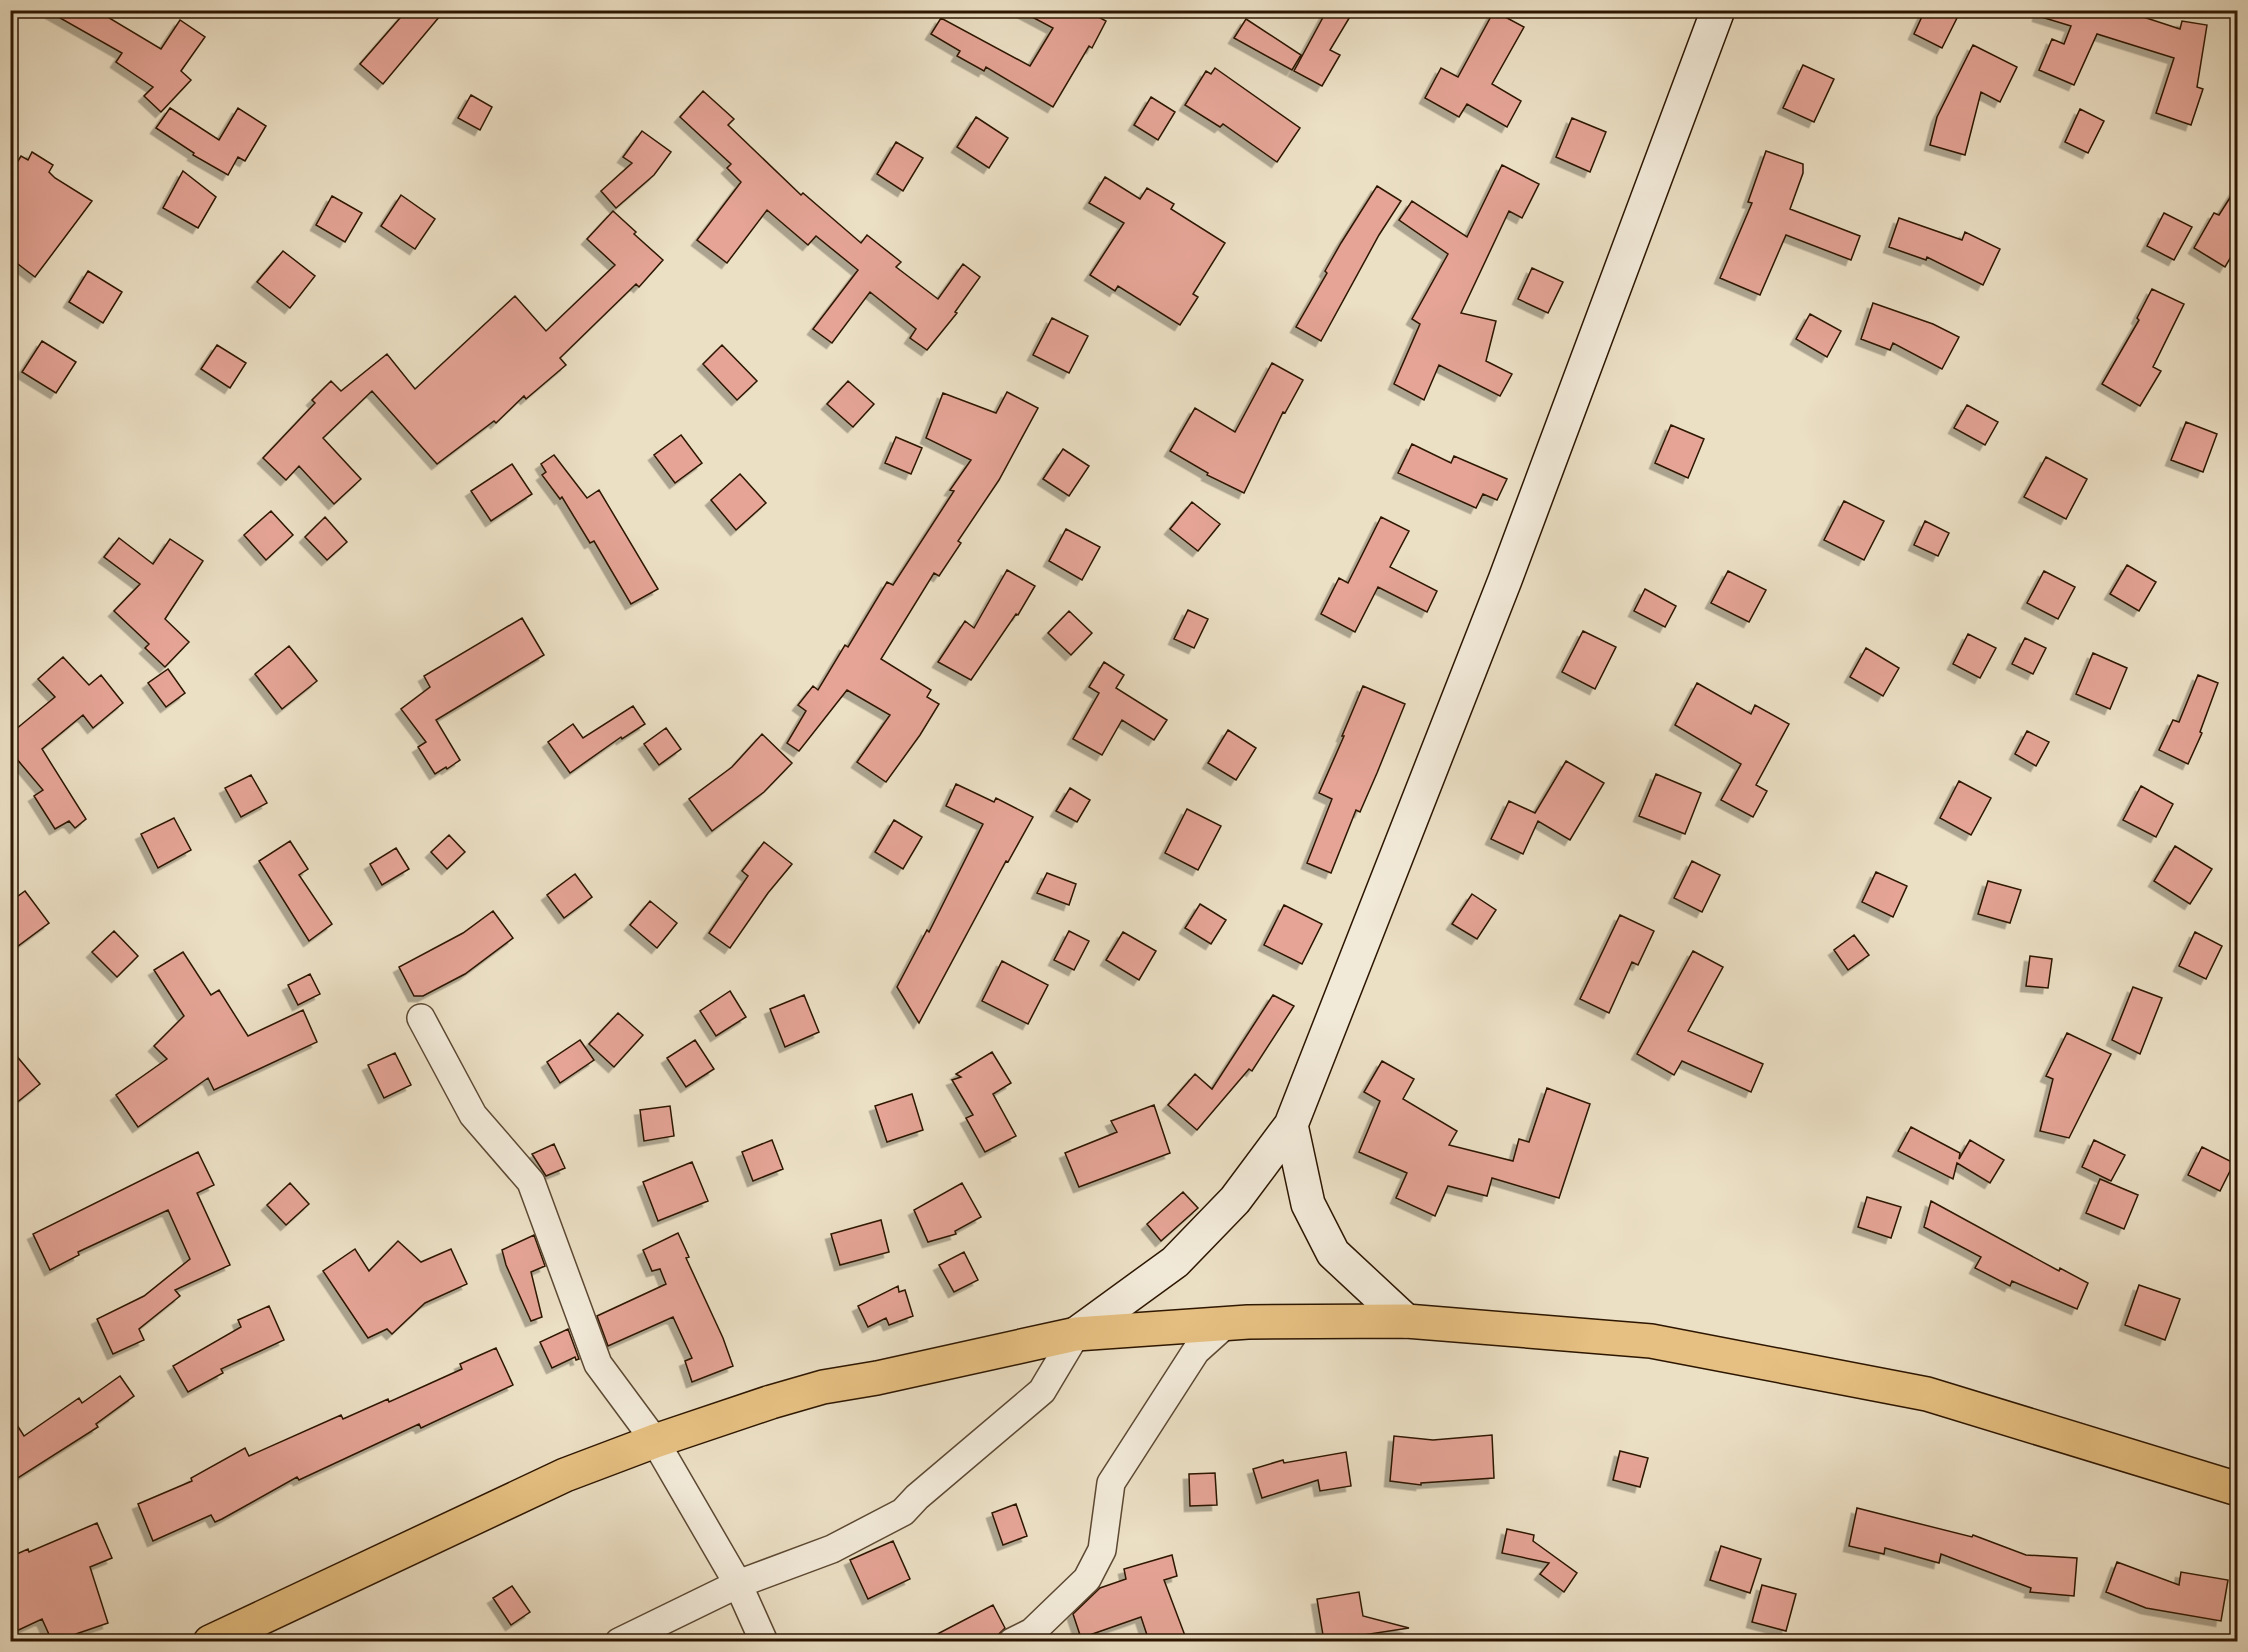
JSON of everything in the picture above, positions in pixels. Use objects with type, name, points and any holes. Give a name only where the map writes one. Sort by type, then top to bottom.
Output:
[{"type":"highway","points":[[210,1641],[565,1476],[655,1441],[823,1387],[877,1378],[1076,1334],[1226,1324],[1406,1321],[1652,1341],[1928,1394],[2238,1489]]},
{"type":"main road","points":[[1076,1334],[1175,1262],[1235,1200],[1291,1125],[1504,580],[1718,10]]},
{"type":"main road","points":[[1291,1125],[1308,1203],[1333,1253],[1406,1321]]},
{"type":"street","points":[[421,1018],[473,1115],[531,1182],[598,1364],[655,1441],[738,1584],[764,1641]]},
{"type":"street","points":[[1012,1641],[1032,1632],[1087,1579],[1102,1550],[1111,1483],[1196,1351],[1226,1324]]},
{"type":"street","points":[[619,1641],[738,1584],[832,1549],[903,1512],[917,1497],[1042,1391],[1076,1334]]},
{"type":"building","points":[[46,10],[96,10],[161,49],[180,20],[205,37],[181,71],[191,80],[161,112],[144,96],[153,87],[116,62],[122,53]]},
{"type":"building","points":[[407,10],[445,10],[383,84],[360,64]]},
{"type":"building","points":[[1019,10],[1086,10],[1106,21],[1092,48],[1089,46],[1053,107],[986,67],[984,71],[957,56],[960,51],[931,34],[941,18],[1030,66],[1053,28]]},
{"type":"building","points":[[1327,10],[1354,10],[1330,50],[1340,55],[1322,86],[1294,71]]},
{"type":"building","points":[[1925,10],[1961,10],[1942,48],[1914,34]]},
{"type":"building","points":[[2039,10],[2122,10],[2180,29],[2182,21],[2207,25],[2197,87],[2203,89],[2191,125],[2156,113],[2174,58],[2097,34],[2074,85],[2039,70],[2052,39],[2064,44],[2071,26],[2038,16]]},
{"type":"building","points":[[1494,11],[1524,27],[1492,84],[1521,101],[1507,127],[1467,104],[1459,117],[1425,98],[1441,68],[1458,77]]},
{"type":"building","points":[[1246,19],[1301,55],[1292,70],[1234,38]]},
{"type":"building","points":[[1973,45],[2017,67],[2000,102],[1981,92],[1965,155],[1930,145],[1937,117]]},
{"type":"building","points":[[1803,65],[1834,79],[1814,122],[1783,108]]},
{"type":"building","points":[[1215,68],[1300,128],[1277,162],[1223,124],[1220,127],[1185,105],[1206,71],[1211,74]]},
{"type":"building","points":[[703,91],[734,119],[728,125],[801,195],[803,193],[861,243],[867,235],[901,262],[896,267],[938,299],[963,264],[980,277],[955,312],[957,313],[927,350],[910,338],[916,329],[870,292],[832,343],[813,329],[858,270],[816,236],[808,245],[767,210],[727,263],[697,240],[741,182],[727,168],[731,164],[680,117]]},
{"type":"building","points":[[471,95],[492,107],[480,130],[458,118]]},
{"type":"building","points":[[1151,97],[1175,112],[1158,140],[1134,125]]},
{"type":"building","points":[[170,108],[219,140],[238,108],[266,126],[245,161],[238,157],[228,175],[193,155],[194,153],[156,128]]},
{"type":"building","points":[[2080,109],[2104,121],[2088,153],[2065,142]]},
{"type":"building","points":[[976,117],[1008,138],[989,168],[957,147]]},
{"type":"building","points":[[1572,118],[1606,132],[1590,172],[1556,157]]},
{"type":"building","points":[[642,131],[671,152],[654,175],[616,208],[601,191],[632,163],[623,157]]},
{"type":"building","points":[[896,142],[923,158],[903,191],[877,174]]},
{"type":"building","points":[[1766,151],[1803,164],[1803,173],[1790,209],[1860,236],[1851,260],[1786,235],[1760,295],[1720,278],[1752,203],[1748,202]]},
{"type":"building","points":[[32,152],[53,165],[49,172],[55,178],[92,201],[35,277],[10,258],[10,174],[21,156],[28,160]]},
{"type":"building","points":[[1502,165],[1539,184],[1522,218],[1509,211],[1461,313],[1496,321],[1486,361],[1512,374],[1500,396],[1439,365],[1424,400],[1394,384],[1420,324],[1412,319],[1448,254],[1399,220],[1412,201],[1467,237]]},
{"type":"building","points":[[183,171],[216,197],[198,228],[163,208]]},
{"type":"building","points":[[1105,177],[1140,199],[1147,188],[1174,204],[1171,209],[1225,243],[1193,294],[1198,297],[1180,325],[1118,286],[1115,291],[1090,275],[1124,223],[1089,203]]},
{"type":"building","points":[[2238,185],[2238,245],[2225,267],[2194,248],[2214,213],[2219,215]]},
{"type":"building","points":[[1377,186],[1401,201],[1379,235],[1321,341],[1296,327],[1327,273],[1325,271],[1341,243]]},
{"type":"building","points":[[401,195],[435,219],[415,249],[381,226]]},
{"type":"building","points":[[332,196],[362,213],[345,242],[316,225]]},
{"type":"building","points":[[613,211],[663,260],[639,287],[636,284],[560,358],[566,365],[526,399],[524,396],[496,423],[494,421],[437,464],[372,391],[323,438],[361,479],[334,504],[299,466],[286,480],[263,458],[315,403],[312,400],[331,381],[341,391],[387,354],[415,389],[515,296],[546,331],[615,265],[587,239]]},
{"type":"building","points":[[2164,213],[2192,227],[2174,260],[2147,246]]},
{"type":"building","points":[[1899,218],[1962,240],[1965,232],[2000,249],[1983,285],[1927,257],[1926,260],[1889,247]]},
{"type":"building","points":[[283,251],[315,276],[290,308],[257,282]]},
{"type":"building","points":[[1532,268],[1563,282],[1548,313],[1518,299]]},
{"type":"building","points":[[88,271],[122,292],[103,323],[69,302]]},
{"type":"building","points":[[2152,289],[2184,304],[2153,367],[2161,371],[2140,406],[2102,384],[2139,320],[2137,318]]},
{"type":"building","points":[[1873,303],[1933,324],[1959,337],[1942,369],[1893,343],[1890,350],[1861,339]]},
{"type":"building","points":[[1810,314],[1841,331],[1827,357],[1796,339]]},
{"type":"building","points":[[1052,318],[1088,336],[1069,373],[1033,355]]},
{"type":"building","points":[[42,341],[76,362],[56,393],[22,372]]},
{"type":"building","points":[[217,345],[246,363],[230,388],[201,369]]},
{"type":"building","points":[[722,345],[757,381],[737,400],[703,364]]},
{"type":"building","points":[[1272,363],[1303,380],[1285,413],[1283,412],[1244,493],[1207,475],[1208,473],[1170,451],[1195,408],[1235,432]]},
{"type":"building","points":[[848,381],[874,404],[853,427],[827,404]]},
{"type":"building","points":[[1007,392],[1038,408],[999,480],[958,541],[961,543],[939,576],[934,573],[881,659],[931,690],[927,697],[939,704],[886,782],[857,762],[890,715],[847,690],[799,751],[787,743],[806,711],[798,705],[813,686],[818,690],[845,645],[848,647],[887,582],[893,585],[954,491],[950,490],[971,460],[926,438],[943,393],[996,413]]},
{"type":"building","points":[[1967,405],[1998,422],[1985,445],[1954,428]]},
{"type":"building","points":[[2186,422],[2217,434],[2203,472],[2171,460]]},
{"type":"building","points":[[1671,425],[1704,439],[1688,478],[1655,463]]},
{"type":"building","points":[[681,435],[702,463],[675,483],[654,455]]},
{"type":"building","points":[[896,437],[922,448],[911,474],[885,463]]},
{"type":"building","points":[[1412,444],[1451,463],[1454,456],[1507,479],[1497,500],[1483,494],[1476,508],[1398,473]]},
{"type":"building","points":[[1063,449],[1089,466],[1069,496],[1043,479]]},
{"type":"building","points":[[554,455],[587,498],[599,490],[658,589],[631,604],[594,541],[590,543],[562,497],[560,499],[542,475],[546,472],[541,464]]},
{"type":"building","points":[[2046,457],[2087,479],[2066,519],[2024,497]]},
{"type":"building","points":[[512,464],[532,494],[491,521],[471,491]]},
{"type":"building","points":[[740,474],[766,503],[736,530],[711,500]]},
{"type":"building","points":[[1844,501],[1884,521],[1864,560],[1824,540]]},
{"type":"building","points":[[1192,502],[1220,524],[1198,551],[1170,529]]},
{"type":"building","points":[[271,511],[293,535],[266,560],[244,535]]},
{"type":"building","points":[[325,517],[347,542],[327,560],[305,537]]},
{"type":"building","points":[[1381,517],[1409,531],[1390,567],[1437,591],[1427,612],[1378,587],[1355,632],[1321,614],[1339,578],[1348,583]]},
{"type":"building","points":[[1925,521],[1949,533],[1938,556],[1914,545]]},
{"type":"building","points":[[1066,529],[1100,547],[1082,580],[1049,561]]},
{"type":"building","points":[[119,538],[153,564],[170,539],[203,561],[165,619],[189,642],[165,667],[145,648],[149,644],[114,611],[140,584],[104,557]]},
{"type":"building","points":[[2127,565],[2156,582],[2139,611],[2110,594]]},
{"type":"building","points":[[1007,570],[1035,586],[1018,615],[1016,614],[971,680],[938,662],[965,621],[974,628]]},
{"type":"building","points":[[1728,571],[1766,590],[1749,622],[1711,603]]},
{"type":"building","points":[[2044,571],[2075,587],[2058,619],[2027,603]]},
{"type":"building","points":[[1645,589],[1676,606],[1665,627],[1634,611]]},
{"type":"building","points":[[1188,610],[1208,619],[1194,648],[1174,639]]},
{"type":"building","points":[[1069,611],[1092,633],[1071,655],[1048,633]]},
{"type":"building","points":[[522,618],[544,655],[436,720],[460,760],[435,774],[418,747],[426,742],[401,709],[430,687],[424,676]]},
{"type":"building","points":[[1583,631],[1616,647],[1595,689],[1562,672]]},
{"type":"building","points":[[1968,634],[1996,648],[1980,678],[1953,664]]},
{"type":"building","points":[[2025,638],[2046,648],[2033,674],[2012,664]]},
{"type":"building","points":[[289,646],[317,681],[282,709],[255,674]]},
{"type":"building","points":[[1866,648],[1899,668],[1883,696],[1850,677]]},
{"type":"building","points":[[2093,653],[2127,668],[2110,709],[2076,694]]},
{"type":"building","points":[[63,657],[89,685],[101,675],[123,703],[93,728],[83,715],[42,749],[86,819],[75,828],[69,821],[55,829],[34,796],[43,790],[10,751],[10,734],[55,697],[38,679]]},
{"type":"building","points":[[1104,662],[1124,675],[1116,688],[1167,720],[1154,740],[1122,720],[1102,755],[1073,739],[1099,693],[1089,687]]},
{"type":"building","points":[[168,669],[185,693],[166,707],[148,683]]},
{"type":"building","points":[[2198,675],[2218,683],[2200,732],[2202,733],[2188,764],[2159,750],[2173,720],[2179,722]]},
{"type":"building","points":[[1697,683],[1751,714],[1755,705],[1789,724],[1756,785],[1767,791],[1753,817],[1721,800],[1741,764],[1675,725]]},
{"type":"building","points":[[1363,686],[1405,704],[1360,812],[1356,810],[1331,873],[1307,863],[1332,799],[1319,793]]},
{"type":"building","points":[[633,706],[645,724],[622,739],[621,737],[570,773],[548,742],[573,724],[583,738]]},
{"type":"building","points":[[666,728],[681,749],[659,765],[644,744]]},
{"type":"building","points":[[1228,730],[1256,748],[1236,780],[1208,763]]},
{"type":"building","points":[[2027,731],[2049,742],[2036,766],[2015,754]]},
{"type":"building","points":[[762,734],[792,763],[764,792],[712,831],[689,799],[732,767]]},
{"type":"building","points":[[1566,761],[1604,783],[1570,840],[1538,821],[1523,854],[1491,839],[1509,801],[1535,813]]},
{"type":"building","points":[[1656,774],[1701,793],[1685,834],[1639,816]]},
{"type":"building","points":[[251,775],[267,803],[241,817],[225,788]]},
{"type":"building","points":[[1959,781],[1991,798],[1971,835],[1940,818]]},
{"type":"building","points":[[956,784],[994,802],[996,798],[1033,817],[1008,862],[1006,861],[919,1023],[897,987],[927,930],[929,932],[983,824],[946,806]]},
{"type":"building","points":[[2141,786],[2173,804],[2156,837],[2123,820]]},
{"type":"building","points":[[1070,788],[1090,800],[1077,822],[1056,811]]},
{"type":"building","points":[[1187,809],[1221,826],[1198,870],[1165,853]]},
{"type":"building","points":[[174,818],[191,850],[158,868],[141,834]]},
{"type":"building","points":[[894,820],[922,837],[903,869],[875,852]]},
{"type":"building","points":[[449,835],[465,852],[447,869],[431,852]]},
{"type":"building","points":[[290,841],[308,869],[299,875],[332,924],[309,941],[259,861]]},
{"type":"building","points":[[764,842],[792,864],[768,893],[730,948],[709,933],[748,876],[742,871]]},
{"type":"building","points":[[2175,846],[2212,869],[2190,904],[2154,881]]},
{"type":"building","points":[[396,848],[409,869],[382,885],[370,864]]},
{"type":"building","points":[[1692,861],[1720,875],[1702,912],[1674,898]]},
{"type":"building","points":[[1876,872],[1907,886],[1893,917],[1862,902]]},
{"type":"building","points":[[1047,873],[1076,884],[1069,905],[1037,893]]},
{"type":"building","points":[[575,874],[592,897],[564,918],[547,895]]},
{"type":"building","points":[[1988,881],[2021,890],[2010,923],[1978,914]]},
{"type":"building","points":[[25,891],[49,923],[10,952],[10,902]]},
{"type":"building","points":[[1472,894],[1496,910],[1477,939],[1452,924]]},
{"type":"building","points":[[650,901],[677,923],[657,948],[630,925]]},
{"type":"building","points":[[1200,904],[1226,920],[1211,944],[1185,928]]},
{"type":"building","points":[[1284,905],[1322,924],[1302,964],[1264,945]]},
{"type":"building","points":[[493,911],[513,938],[465,974],[423,996],[414,996],[399,967],[463,933]]},
{"type":"building","points":[[1620,915],[1654,931],[1638,965],[1632,962],[1609,1013],[1580,999]]},
{"type":"building","points":[[114,931],[138,956],[117,977],[92,952]]},
{"type":"building","points":[[1069,931],[1089,941],[1074,970],[1054,960]]},
{"type":"building","points":[[1123,932],[1156,951],[1139,980],[1106,960]]},
{"type":"building","points":[[2195,932],[2222,946],[2206,979],[2179,966]]},
{"type":"building","points":[[1854,935],[1869,955],[1848,970],[1834,950]]},
{"type":"building","points":[[1693,951],[1723,967],[1688,1031],[1763,1064],[1751,1092],[1682,1061],[1674,1075],[1637,1054]]},
{"type":"building","points":[[183,952],[211,995],[219,990],[248,1036],[303,1010],[317,1042],[214,1090],[208,1078],[138,1127],[116,1095],[167,1059],[154,1046],[184,1016],[154,970]]},
{"type":"building","points":[[2030,956],[2052,959],[2048,988],[2026,986]]},
{"type":"building","points":[[1002,961],[1048,985],[1028,1024],[982,1001]]},
{"type":"building","points":[[310,974],[320,994],[298,1005],[288,985]]},
{"type":"building","points":[[2133,987],[2162,998],[2140,1054],[2112,1040]]},
{"type":"building","points":[[730,991],[746,1017],[716,1036],[700,1011]]},
{"type":"building","points":[[804,995],[819,1032],[785,1047],[770,1009]]},
{"type":"building","points":[[1273,995],[1294,1006],[1252,1071],[1249,1069],[1197,1130],[1168,1105],[1195,1074],[1212,1089]]},
{"type":"building","points":[[618,1013],[643,1035],[614,1067],[589,1044]]},
{"type":"building","points":[[2067,1033],[2111,1054],[2069,1138],[2040,1131],[2053,1079],[2046,1076]]},
{"type":"building","points":[[580,1040],[594,1060],[560,1083],[547,1062]]},
{"type":"building","points":[[695,1040],[714,1069],[686,1087],[667,1058]]},
{"type":"building","points":[[10,1048],[40,1084],[10,1108]]},
{"type":"building","points":[[992,1052],[1011,1083],[993,1094],[1016,1136],[985,1152],[966,1118],[973,1115],[952,1080],[961,1077],[956,1074]]},
{"type":"building","points":[[395,1053],[411,1085],[384,1098],[368,1065]]},
{"type":"building","points":[[1382,1061],[1414,1079],[1403,1099],[1457,1131],[1449,1145],[1513,1161],[1519,1139],[1529,1142],[1547,1088],[1590,1104],[1559,1198],[1492,1178],[1487,1196],[1448,1186],[1435,1216],[1396,1198],[1407,1173],[1359,1152],[1380,1101],[1364,1092]]},
{"type":"building","points":[[912,1094],[923,1130],[887,1142],[875,1106]]},
{"type":"building","points":[[1154,1105],[1170,1153],[1079,1187],[1065,1153],[1117,1132],[1111,1121]]},
{"type":"building","points":[[670,1106],[674,1136],[644,1141],[640,1110]]},
{"type":"building","points":[[1911,1127],[1960,1153],[1959,1159],[1970,1140],[2004,1160],[1990,1183],[1957,1163],[1953,1179],[1898,1151]]},
{"type":"building","points":[[772,1140],[783,1169],[753,1181],[742,1152]]},
{"type":"building","points":[[2094,1140],[2125,1155],[2111,1181],[2082,1167]]},
{"type":"building","points":[[554,1144],[565,1168],[546,1176],[532,1154]]},
{"type":"building","points":[[2202,1147],[2234,1163],[2220,1191],[2188,1175]]},
{"type":"building","points":[[198,1152],[214,1185],[197,1193],[230,1265],[175,1290],[180,1296],[139,1329],[144,1340],[113,1354],[97,1319],[144,1296],[190,1259],[168,1210],[78,1252],[79,1255],[50,1270],[33,1234]]},
{"type":"building","points":[[692,1162],[708,1201],[658,1221],[643,1182]]},
{"type":"building","points":[[2100,1179],[2138,1195],[2124,1229],[2086,1213]]},
{"type":"building","points":[[290,1183],[309,1204],[286,1225],[267,1205]]},
{"type":"building","points":[[962,1183],[981,1217],[955,1231],[956,1234],[928,1242],[914,1210]]},
{"type":"building","points":[[1183,1192],[1198,1208],[1161,1241],[1147,1224]]},
{"type":"building","points":[[1867,1197],[1901,1207],[1891,1238],[1858,1227]]},
{"type":"building","points":[[1931,1201],[2059,1271],[2060,1268],[2088,1283],[2077,1309],[2012,1281],[2010,1286],[1975,1268],[1981,1257],[1924,1227]]},
{"type":"building","points":[[881,1220],[889,1252],[840,1265],[831,1234]]},
{"type":"building","points":[[678,1233],[689,1257],[686,1258],[723,1338],[733,1366],[692,1382],[685,1361],[692,1358],[673,1317],[608,1346],[597,1316],[666,1284],[660,1269],[652,1271],[643,1250]]},
{"type":"building","points":[[534,1235],[545,1266],[531,1272],[542,1317],[531,1321],[506,1265],[502,1250]]},
{"type":"building","points":[[398,1241],[421,1262],[451,1249],[467,1284],[425,1303],[392,1334],[387,1329],[368,1338],[323,1271],[355,1249],[369,1271]]},
{"type":"building","points":[[964,1252],[978,1280],[954,1292],[939,1265]]},
{"type":"building","points":[[2139,1285],[2180,1299],[2165,1340],[2125,1325]]},
{"type":"building","points":[[898,1286],[899,1292],[905,1290],[913,1316],[889,1325],[886,1318],[868,1327],[858,1306]]},
{"type":"building","points":[[269,1306],[284,1340],[221,1369],[223,1373],[188,1392],[173,1366],[241,1327],[238,1320]]},
{"type":"building","points":[[568,1329],[579,1359],[576,1360],[575,1357],[552,1368],[540,1342]]},
{"type":"building","points":[[496,1348],[513,1385],[421,1428],[419,1424],[299,1480],[297,1477],[222,1519],[215,1522],[211,1515],[153,1541],[138,1504],[192,1481],[191,1478],[245,1448],[249,1456],[341,1415],[343,1419],[388,1399],[389,1402],[462,1369],[460,1364]]},
{"type":"building","points":[[120,1376],[134,1396],[96,1424],[98,1427],[10,1483],[10,1414],[24,1436],[79,1398],[82,1403]]},
{"type":"building","points":[[1492,1435],[1494,1478],[1421,1483],[1421,1485],[1390,1481],[1394,1436],[1433,1440]]},
{"type":"building","points":[[1620,1451],[1648,1458],[1640,1487],[1613,1480]]},
{"type":"building","points":[[1346,1452],[1351,1486],[1320,1491],[1318,1480],[1262,1498],[1253,1469],[1283,1460],[1284,1463]]},
{"type":"building","points":[[1215,1473],[1217,1505],[1190,1506],[1189,1474]]},
{"type":"building","points":[[1016,1504],[1027,1536],[1003,1545],[992,1513]]},
{"type":"building","points":[[1857,1508],[1972,1537],[1973,1535],[2026,1555],[2077,1558],[2074,1596],[2030,1592],[2031,1588],[1941,1554],[1939,1563],[1885,1548],[1884,1554],[1849,1546]]},
{"type":"building","points":[[97,1523],[112,1558],[90,1567],[108,1623],[76,1634],[80,1641],[52,1641],[42,1619],[10,1634],[10,1557],[28,1549],[29,1552]]},
{"type":"building","points":[[1507,1529],[1534,1535],[1533,1541],[1577,1573],[1564,1592],[1540,1574],[1549,1563],[1502,1553]]},
{"type":"building","points":[[893,1541],[910,1579],[868,1599],[850,1560]]},
{"type":"building","points":[[1721,1546],[1761,1559],[1750,1593],[1710,1580]]},
{"type":"building","points":[[1172,1555],[1177,1576],[1164,1580],[1187,1641],[1149,1641],[1141,1617],[1081,1638],[1073,1614],[1100,1588],[1126,1579],[1124,1569]]},
{"type":"building","points":[[2117,1562],[2179,1585],[2181,1572],[2228,1580],[2221,1621],[2146,1608],[2106,1592]]},
{"type":"building","points":[[1762,1585],[1796,1594],[1786,1631],[1752,1622]]},
{"type":"building","points":[[512,1586],[530,1612],[511,1625],[493,1598]]},
{"type":"building","points":[[1359,1592],[1363,1616],[1409,1628],[1324,1641],[1317,1599]]},
{"type":"building","points":[[993,1605],[1005,1628],[996,1641],[924,1641]]}]
